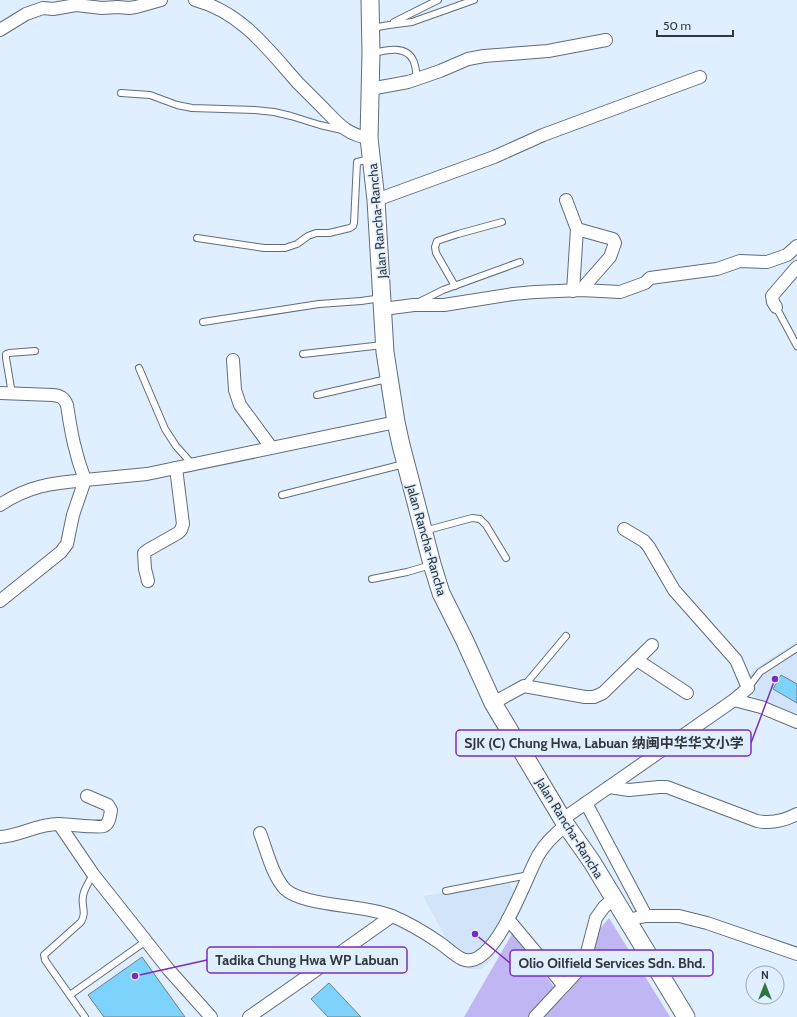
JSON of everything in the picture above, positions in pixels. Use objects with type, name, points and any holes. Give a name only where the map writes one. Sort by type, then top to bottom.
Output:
[{"type":"main road","name":"Jalan Rancha-Rancha","points":[[370,0],[371,53],[369,138],[376,200],[385,345],[396,422],[423,531],[441,594],[464,639],[493,703],[686,1017]]},
{"type":"street","points":[[0,30],[34,10],[43,8],[53,9],[67,3],[102,8],[129,8],[161,0]]},
{"type":"street","points":[[195,0],[208,2],[243,23],[270,50],[299,84],[343,128],[355,135],[369,138]]},
{"type":"street","points":[[370,89],[408,82],[468,59],[484,56],[548,51],[606,40]]},
{"type":"street","points":[[376,200],[494,157],[543,135],[700,77]]},
{"type":"street","points":[[566,200],[577,229],[577,291]]},
{"type":"street","points":[[577,229],[613,239],[615,243],[610,257],[577,291]]},
{"type":"street","points":[[383,304],[444,305],[513,294],[577,291],[620,292],[645,283],[650,278],[717,269],[740,261],[767,262],[792,257],[797,246]]},
{"type":"street","points":[[776,307],[772,296],[797,267]]},
{"type":"street","points":[[233,360],[235,390],[240,405],[271,447]]},
{"type":"street","points":[[0,601],[61,552],[67,544],[73,515],[85,480],[74,447],[65,399],[61,396],[53,395],[6,393]]},
{"type":"street","points":[[0,505],[14,495],[58,482],[147,474],[396,422]]},
{"type":"street","points":[[148,581],[145,569],[144,553],[178,533],[183,524],[176,468]]},
{"type":"street","points":[[260,833],[274,871],[285,889],[291,893],[304,899],[373,909],[417,928],[463,959],[473,959],[482,955],[490,946],[508,919],[521,895],[538,856],[547,842],[565,822],[586,803],[734,700],[748,688],[736,660],[674,590],[649,547],[644,541],[624,529]]},
{"type":"street","points":[[493,703],[524,686],[585,696],[594,696],[603,692],[652,645]]},
{"type":"street","points":[[637,660],[687,693]]},
{"type":"street","points":[[734,700],[761,707],[796,724]]},
{"type":"street","points":[[609,787],[629,790],[667,787],[765,823],[786,820],[797,814]]},
{"type":"street","points":[[0,837],[13,835],[42,825],[75,824],[98,828],[104,827],[108,822],[111,810],[108,805],[87,796]]},
{"type":"street","points":[[586,803],[646,916]]},
{"type":"street","points":[[59,824],[93,874],[169,970],[211,1017]]},
{"type":"street","points":[[535,1017],[576,973],[585,960],[596,918],[604,907],[614,898]]},
{"type":"street","points":[[249,1017],[392,916]]},
{"type":"street","points":[[627,920],[646,916],[678,916],[707,923],[797,954]]},
{"type":"street","points":[[508,919],[564,986]]},
{"type":"lane","points":[[389,25],[438,0]]},
{"type":"lane","points":[[370,29],[412,22],[474,0]]},
{"type":"lane","points":[[371,53],[394,49],[409,54],[414,61],[417,79]]},
{"type":"lane","points":[[121,93],[150,95],[192,108],[248,109],[274,112],[349,132]]},
{"type":"lane","points":[[197,238],[264,248],[285,248],[297,244],[308,236],[316,233],[350,228],[354,223],[357,162],[372,158]]},
{"type":"lane","points":[[455,286],[436,253],[435,247],[437,241],[502,222]]},
{"type":"lane","points":[[414,305],[443,290],[520,262]]},
{"type":"lane","points":[[203,322],[319,304],[361,301],[383,304]]},
{"type":"lane","points":[[776,307],[797,346]]},
{"type":"lane","points":[[303,354],[385,345]]},
{"type":"lane","points":[[6,393],[6,354],[35,351]]},
{"type":"lane","points":[[138,368],[165,429],[176,446],[193,464]]},
{"type":"lane","points":[[317,395],[389,378]]},
{"type":"lane","points":[[282,495],[406,464]]},
{"type":"lane","points":[[423,531],[472,518],[480,519],[486,525],[506,558]]},
{"type":"lane","points":[[372,579],[407,572],[432,564]]},
{"type":"lane","points":[[524,686],[566,636]]},
{"type":"lane","points":[[748,688],[760,672],[797,648]]},
{"type":"lane","points":[[85,1017],[45,960],[44,955],[81,922],[84,916],[84,891],[93,874]]},
{"type":"lane","points":[[446,891],[530,874]]},
{"type":"lane","points":[[70,995],[146,941]]},
{"type":"lane","points":[[260,1017],[268,1005]]},
{"type":"shaded area","points":[[797,641],[797,716],[751,695],[758,683],[750,674],[759,666]]},
{"type":"shaded area","points":[[509,883],[523,908],[491,960],[481,969],[468,969],[459,962],[423,896]]},
{"type":"shaded area","points":[[609,918],[670,1017],[464,1017],[512,934],[563,998],[591,966],[598,931]]},
{"type":"building","points":[[781,675],[797,684],[797,703],[773,689]]},
{"type":"building","points":[[142,957],[185,1017],[104,1017],[88,995]]},
{"type":"building","points":[[329,983],[361,1017],[328,1017],[311,999]]},
{"type":"place","name":"SJK (C) Chung Hwa, Labuan 纳闽中华华文小学","points":[[775,679]]},
{"type":"place","name":"Olio Oilfield Services Sdn. Bhd.","points":[[475,934]]},
{"type":"place","name":"Tadika Chung Hwa WP Labuan","points":[[135,976]]}]
